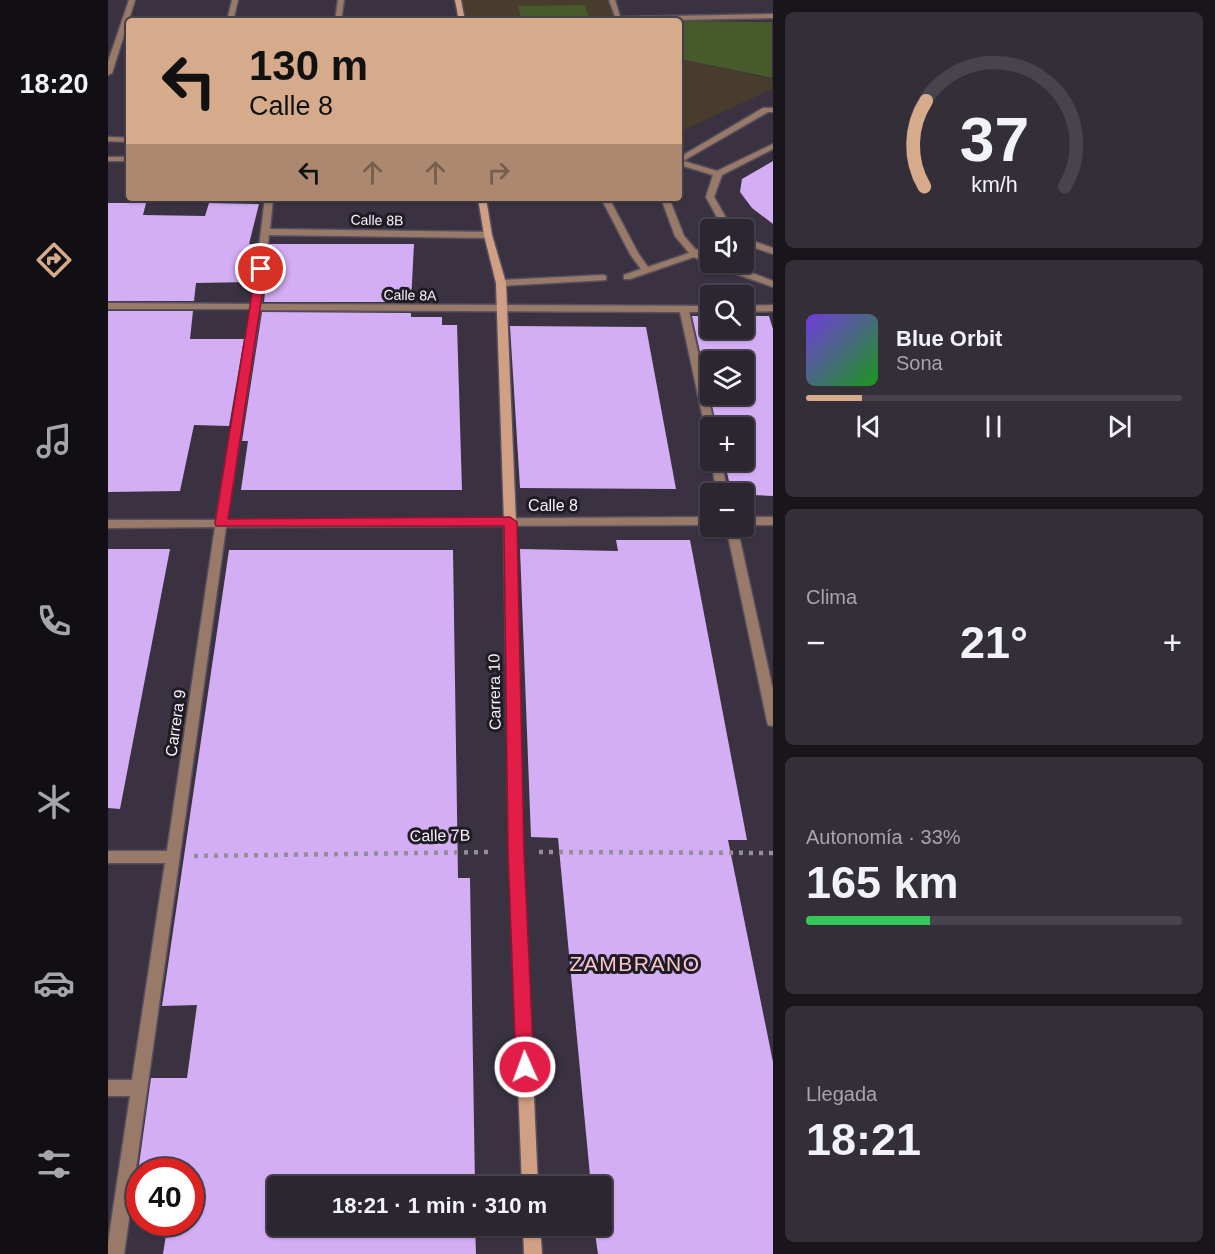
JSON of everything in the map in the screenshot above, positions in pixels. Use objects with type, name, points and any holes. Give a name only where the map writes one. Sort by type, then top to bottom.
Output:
[{"type":"street","points":[[126,18],[132,0]]},
{"type":"street","points":[[231,18],[236,0]]},
{"type":"street","points":[[338,18],[341,0]]},
{"type":"street","points":[[458,0],[461,18]]},
{"type":"street","points":[[612,0],[620,18]]},
{"type":"street","points":[[671,18],[772,16]]},
{"type":"street","points":[[108,73],[126,18]]},
{"type":"street","points":[[682,160],[766,110],[772,110]]},
{"type":"street","points":[[108,139],[126,140]]},
{"type":"street","points":[[723,219],[710,197],[718,174],[772,146]]},
{"type":"street","points":[[108,159],[126,159]]},
{"type":"street","points":[[682,162],[718,174]]},
{"type":"street","name":"Carrera 9","points":[[115,1254],[221,523],[256,306],[269,201]]},
{"type":"street","name":"Carrera 10","points":[[482,201],[488,235],[501,283],[510,522],[516,852],[530,1176]]},
{"type":"street","points":[[607,201],[634,254],[646,270]]},
{"type":"street","points":[[666,201],[678,236],[694,255],[700,257]]},
{"type":"street","name":"Calle 8B","points":[[266,232],[488,235]]},
{"type":"street","points":[[754,245],[772,251]]},
{"type":"street","points":[[627,277],[700,253]]},
{"type":"street","points":[[742,273],[772,284]]},
{"type":"street","points":[[501,283],[603,278]]},
{"type":"street","name":"Calle 8A","points":[[108,306],[700,309]]},
{"type":"street","points":[[754,309],[772,308]]},
{"type":"street","points":[[684,310],[707,417]]},
{"type":"street","name":"Calle 8","points":[[108,524],[700,521]]},
{"type":"street","points":[[754,521],[772,521]]},
{"type":"street","points":[[733,537],[772,721]]},
{"type":"street","points":[[108,857],[173,857]]},
{"type":"street","points":[[108,1088],[139,1088]]},
{"type":"street","points":[[532,1236],[533,1254]]},
{"type":"path","name":"Calle 7B","points":[[173,857],[516,852],[772,853]]},
{"type":"shaded area","points":[[459,0],[610,0],[615,18],[465,18]]},
{"type":"shaded area","points":[[682,59],[772,79],[772,89],[682,131]]},
{"type":"green space","points":[[585,5],[589,18],[521,18],[518,6]]},
{"type":"green space","points":[[682,21],[772,22],[772,78],[682,59]]},
{"type":"building","points":[[773,161],[773,224],[752,208],[740,192],[742,179]]},
{"type":"building","points":[[108,203],[146,203],[143,215],[205,216],[209,203],[259,204],[249,244],[257,244],[252,282],[196,283],[194,301],[108,301]]},
{"type":"building","points":[[270,244],[414,244],[411,302],[264,302]]},
{"type":"building","points":[[108,311],[193,311],[190,339],[244,339],[229,426],[194,425],[180,491],[108,492]]},
{"type":"building","points":[[262,312],[411,313],[411,317],[442,317],[442,325],[457,325],[462,490],[241,490],[248,441],[242,441]]},
{"type":"building","points":[[692,316],[700,316],[700,339],[754,339],[754,316],[769,316],[773,329],[773,496],[754,495],[754,483],[729,483],[727,471],[754,471],[754,417],[715,417],[712,405],[754,405],[754,351],[700,352]]},
{"type":"building","points":[[510,326],[646,327],[676,489],[520,488]]},
{"type":"building","points":[[616,540],[690,540],[747,840],[728,840],[773,1062],[773,1254],[598,1254],[595,1236],[612,1236],[612,1176],[590,1176],[558,838],[531,837],[520,549],[618,551]]},
{"type":"building","points":[[108,549],[170,549],[120,809],[108,808]]},
{"type":"building","points":[[229,550],[453,550],[458,878],[470,878],[475,1176],[267,1176],[267,1236],[475,1236],[476,1254],[163,1254],[166,1236],[204,1236],[204,1158],[140,1158],[151,1078],[187,1078],[197,1005],[162,1006]]},
{"type":"district","name":"ZAMBRANO","points":[[635,964]]},
{"type":"route","points":[[261,269],[221,523],[510,522],[516,852],[525,1067]]}]
